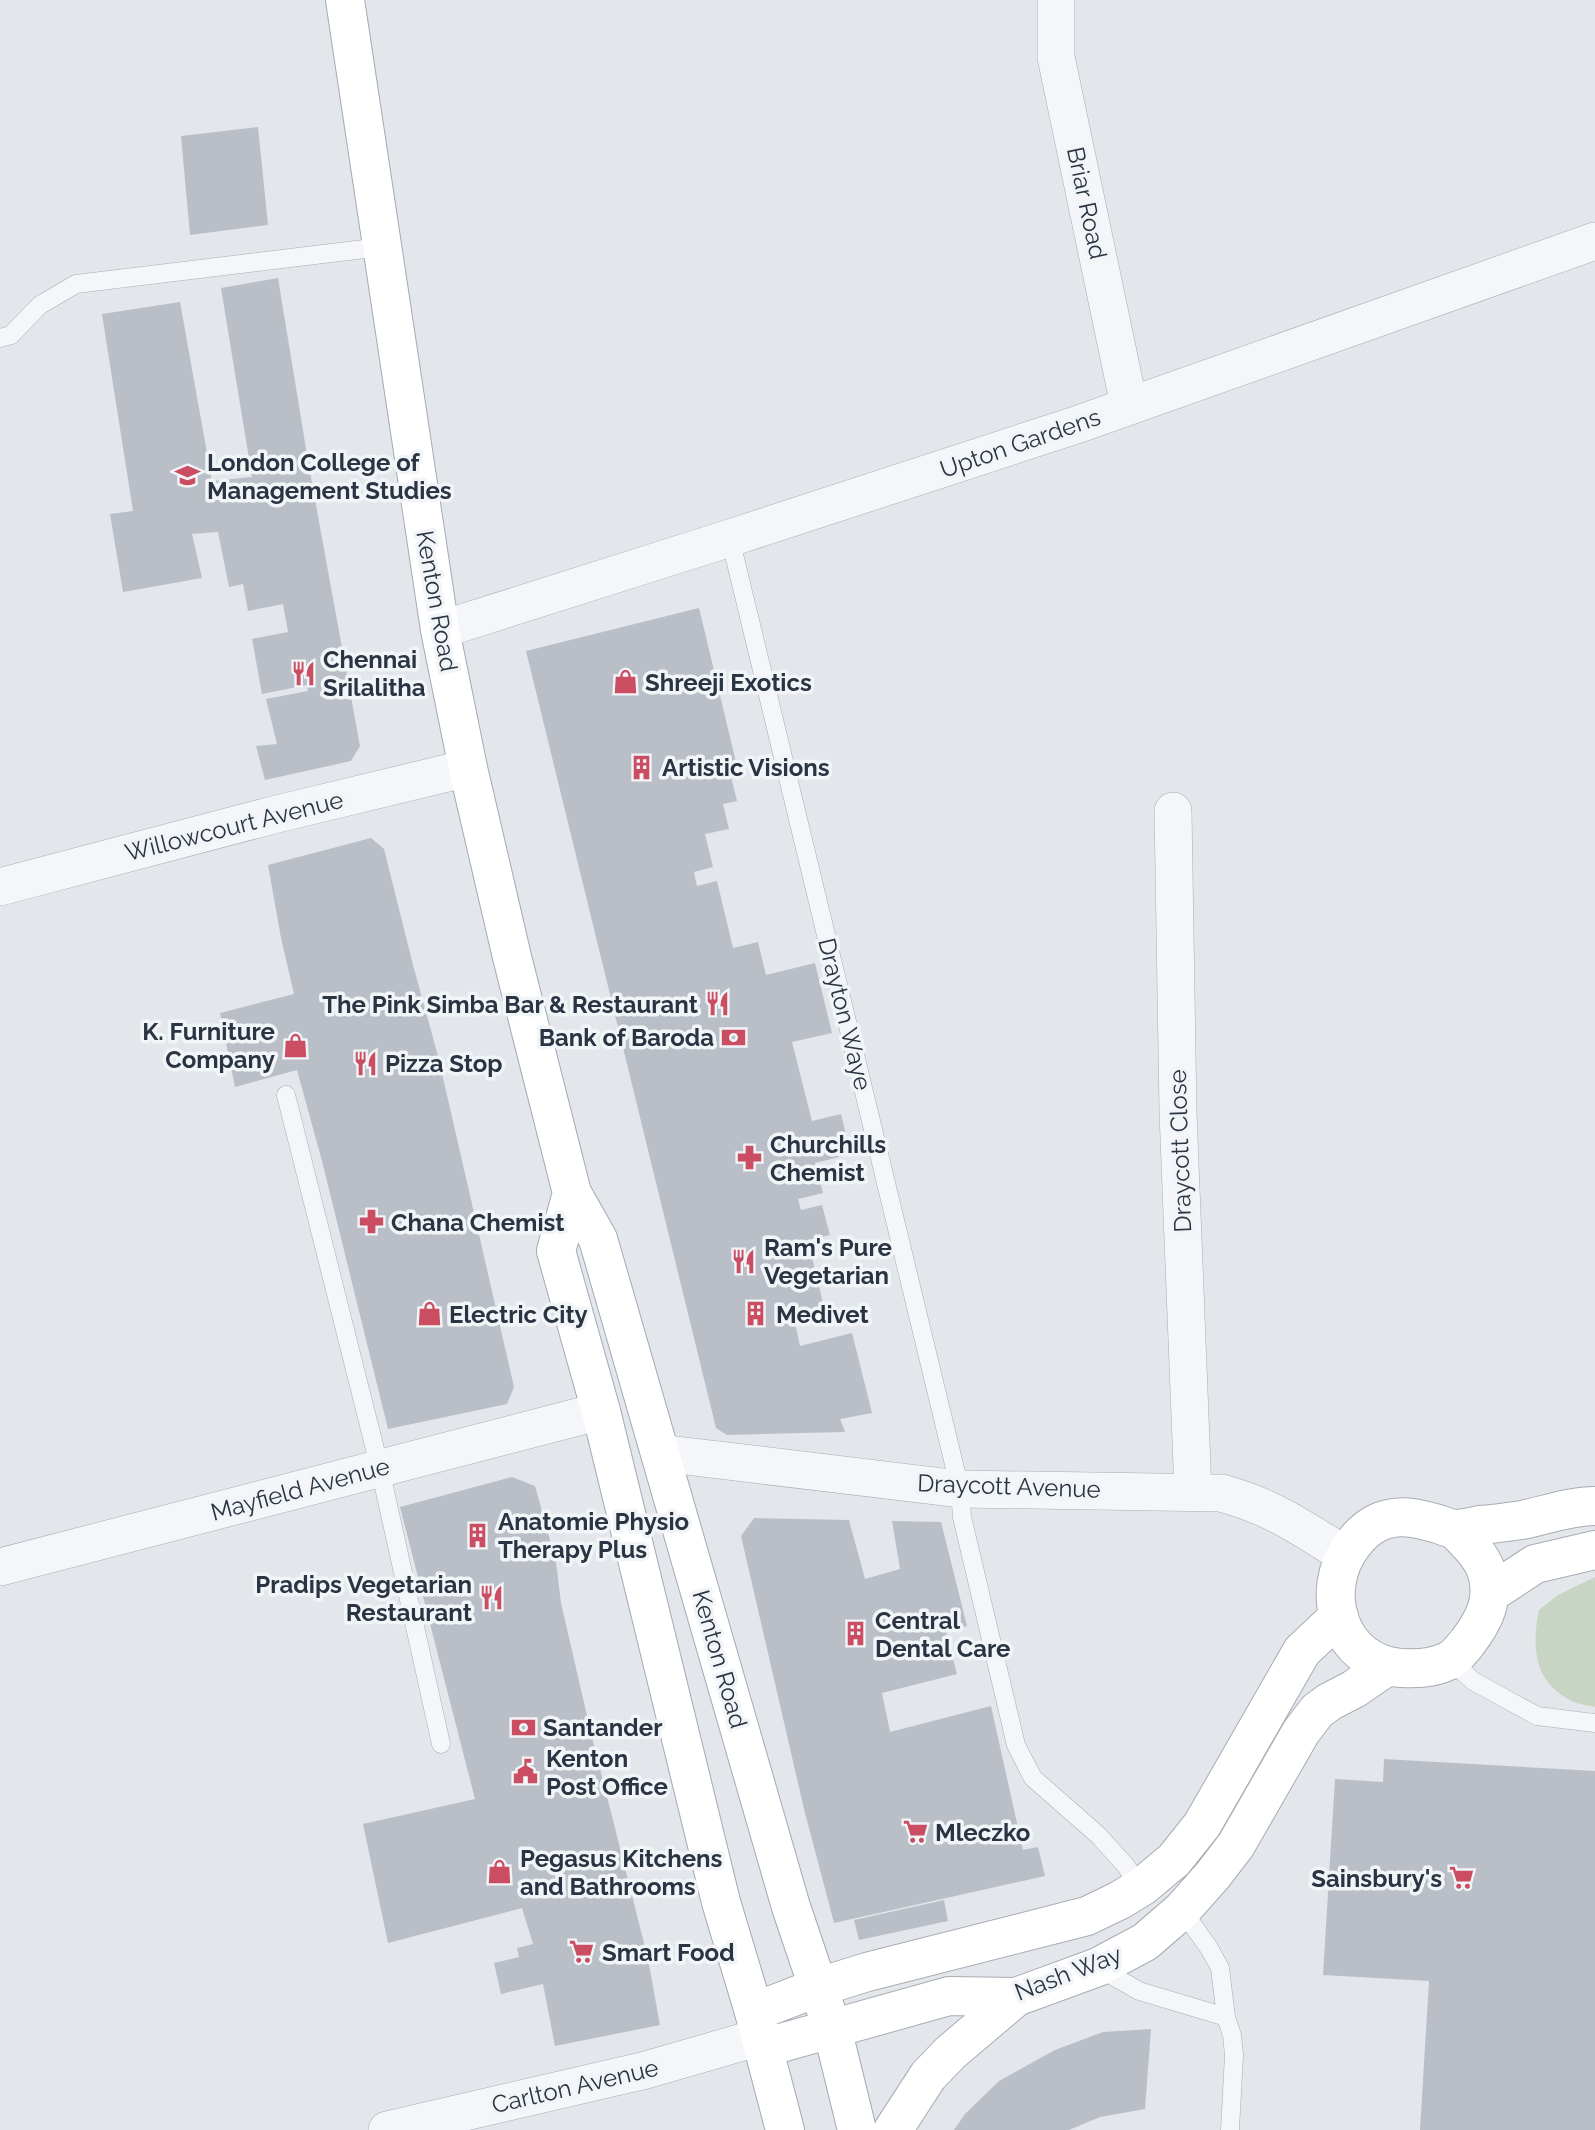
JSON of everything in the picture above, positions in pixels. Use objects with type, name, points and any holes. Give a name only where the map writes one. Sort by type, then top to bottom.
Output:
[{"type":"main road","name":"Kenton Road","points":[[345,0],[440,630],[506,933],[572,1193],[598,1239],[791,1907],[832,2028],[857,2130]]},
{"type":"main road","name":"Kenton Road","points":[[572,1193],[556,1251],[601,1411],[721,1902],[785,2130]]},
{"type":"main road","points":[[1454,1529],[1474,1548],[1486,1569],[1491,1593],[1486,1616],[1464,1647],[1450,1660],[1428,1668],[1386,1667],[1354,1647],[1346,1636],[1334,1596],[1337,1576],[1345,1555],[1360,1536],[1376,1524],[1396,1517],[1415,1517],[1454,1529],[1595,1506]]},
{"type":"main road","points":[[1491,1593],[1535,1564],[1595,1550]]},
{"type":"main road","name":"Nash Way","points":[[759,2032],[819,1987],[867,1972],[1087,1916],[1140,1888],[1174,1860],[1202,1825],[1302,1651],[1339,1616]]},
{"type":"main road","name":"Nash Way","points":[[759,2032],[832,2028],[949,1996],[1016,1997],[1098,1967],[1145,1942],[1182,1910],[1236,1845],[1301,1732],[1317,1711],[1386,1667]]},
{"type":"main road","points":[[893,2130],[928,2077],[950,2053],[1016,1997]]},
{"type":"street","name":"Briar Road","points":[[1056,0],[1056,57],[1129,405]]},
{"type":"street","name":"Upton Gardens","points":[[440,630],[1079,424],[1595,241]]},
{"type":"street","name":"Willowcourt Avenue","points":[[0,887],[272,815],[468,768]]},
{"type":"street","name":"Draycott Close","points":[[1173,811],[1178,1112],[1192,1492]]},
{"type":"street","name":"Mayfield Avenue","points":[[0,1567],[601,1411]]},
{"type":"street","name":"Draycott Avenue","points":[[660,1453],[960,1489],[1221,1493],[1249,1500],[1276,1512],[1345,1555]]},
{"type":"street","name":"Carlton Avenue","points":[[387,2130],[646,2070],[759,2032]]},
{"type":"lane","points":[[0,338],[11,335],[40,305],[76,284],[381,247]]},
{"type":"lane","name":"Drayton Waye","points":[[730,538],[960,1489],[962,1517],[1016,1745],[1032,1777],[1098,1835],[1126,1866],[1140,1888]]},
{"type":"lane","points":[[286,1096],[380,1469],[440,1744]]},
{"type":"lane","points":[[1450,1660],[1473,1681],[1537,1716],[1595,1723]]},
{"type":"lane","points":[[1182,1910],[1220,1968],[1234,2055],[1230,2130]]},
{"type":"lane","points":[[1098,1967],[1139,1991],[1226,2017]]},
{"type":"green space","points":[[1595,1577],[1595,1707],[1571,1701],[1548,1682],[1538,1660],[1536,1636],[1539,1610],[1558,1595]]},
{"type":"building","points":[[258,127],[268,225],[190,235],[181,136]]},
{"type":"building","points":[[278,278],[360,746],[351,761],[265,780],[256,746],[277,744],[266,699],[308,691],[307,685],[262,694],[252,639],[288,632],[283,604],[248,611],[243,584],[229,587],[218,532],[192,534],[202,578],[123,592],[110,514],[133,511],[102,314],[180,302],[212,481],[252,477],[221,288]]},
{"type":"building","points":[[699,608],[736,762],[728,764],[737,801],[723,804],[729,829],[705,834],[713,867],[694,872],[697,886],[717,881],[733,948],[758,942],[766,975],[815,963],[832,1033],[792,1042],[812,1121],[841,1114],[851,1154],[815,1163],[823,1193],[798,1199],[801,1210],[822,1205],[830,1235],[808,1240],[826,1316],[795,1323],[800,1346],[852,1333],[872,1413],[840,1419],[845,1432],[727,1435],[716,1428],[526,651]]},
{"type":"building","points":[[371,838],[384,849],[438,1056],[514,1387],[507,1404],[388,1429],[297,1070],[235,1087],[220,1013],[294,994],[268,865]]},
{"type":"building","points":[[512,1477],[535,1486],[556,1562],[561,1603],[648,1959],[660,2025],[555,2046],[543,1984],[501,1994],[494,1963],[519,1957],[517,1948],[533,1944],[522,1908],[388,1943],[363,1824],[475,1799],[400,1507]]},
{"type":"building","points":[[754,1518],[849,1520],[865,1579],[900,1569],[892,1521],[941,1522],[967,1626],[946,1632],[957,1674],[882,1693],[890,1732],[991,1706],[1023,1850],[1038,1847],[1045,1876],[834,1923],[804,1809],[741,1536]]},
{"type":"building","name":"Sainsbury's","points":[[1384,1759],[1595,1771],[1595,2130],[1420,2130],[1429,1981],[1323,1975],[1335,1779],[1383,1782]]},
{"type":"building","points":[[944,1900],[948,1921],[859,1940],[854,1920]]},
{"type":"building","points":[[1151,2029],[1145,2109],[1100,2117],[1069,2130],[954,2130],[965,2114],[999,2081],[1055,2050],[1103,2032]]},
{"type":"place","name":"London College of Management Studies","points":[[187,476]]},
{"type":"place","name":"Chennai Srilalitha","points":[[303,673]]},
{"type":"place","name":"Shreeji Exotics","points":[[625,682]]},
{"type":"place","name":"Artistic Visions","points":[[642,767]]},
{"type":"place","name":"The Pink Simba Bar & Restaurant","points":[[718,1004]]},
{"type":"place","name":"Bank of Baroda","points":[[734,1037]]},
{"type":"place","name":"K. Furniture Company","points":[[295,1045]]},
{"type":"place","name":"Pizza Stop","points":[[365,1063]]},
{"type":"place","name":"Churchills Chemist","points":[[750,1158]]},
{"type":"place","name":"Chana Chemist","points":[[371,1222]]},
{"type":"place","name":"Ram's Pure Vegetarian","points":[[744,1261]]},
{"type":"place","name":"Electric City","points":[[429,1314]]},
{"type":"place","name":"Medivet","points":[[756,1314]]},
{"type":"place","name":"Anatomie Physio Therapy Plus","points":[[478,1535]]},
{"type":"place","name":"Pradips Vegetarian Restaurant","points":[[492,1598]]},
{"type":"place","name":"Central Dental Care","points":[[855,1634]]},
{"type":"place","name":"Santander","points":[[523,1727]]},
{"type":"place","name":"Kenton Post Office","points":[[526,1772]]},
{"type":"place","name":"Mleczko","points":[[915,1832]]},
{"type":"place","name":"Pegasus Kitchens and Bathrooms","points":[[500,1872]]},
{"type":"place","name":"Sainsbury's","points":[[1462,1878]]},
{"type":"place","name":"Smart Food","points":[[582,1952]]}]
